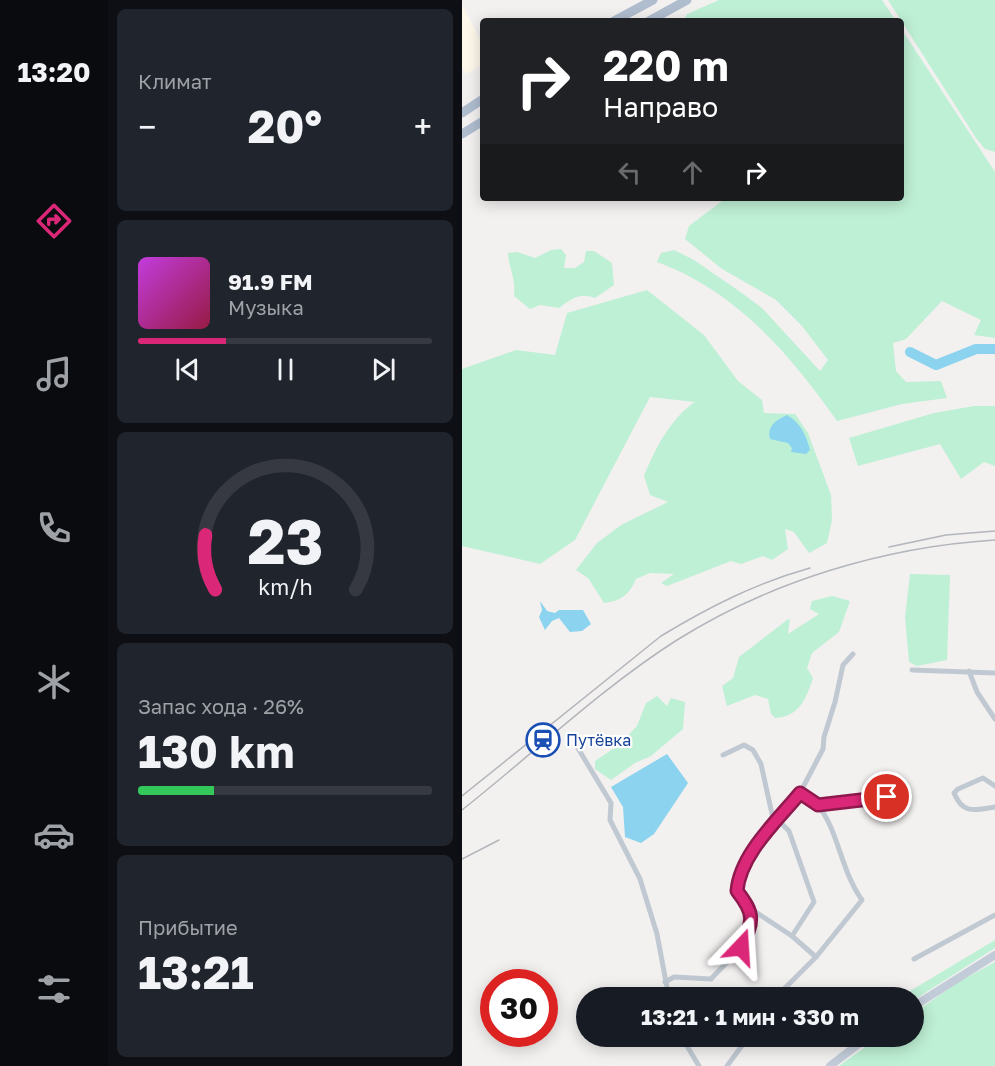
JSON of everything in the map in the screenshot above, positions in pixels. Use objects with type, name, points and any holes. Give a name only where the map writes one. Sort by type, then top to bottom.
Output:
[{"type":"main road","points":[[620,18],[653,0]]},
{"type":"main road","points":[[655,18],[687,0]]},
{"type":"main road","points":[[462,113],[480,101]]},
{"type":"main road","points":[[462,134],[480,123]]},
{"type":"main road","points":[[924,1000],[995,955]]},
{"type":"main road","points":[[830,1066],[855,1047]]},
{"type":"street","points":[[816,957],[792,936],[751,909],[737,891],[738,880],[758,846],[800,793],[823,749],[824,737],[836,702],[843,665],[853,654]]},
{"type":"street","points":[[912,670],[995,673]]},
{"type":"street","points":[[969,671],[975,688],[995,719]]},
{"type":"street","points":[[723,756],[744,745],[753,750],[761,764],[772,814],[789,831],[813,902],[792,936]]},
{"type":"street","points":[[576,746],[611,802],[610,820],[640,879],[657,934],[666,987]]},
{"type":"street","points":[[995,786],[984,778],[954,793],[961,807],[967,810],[995,807]]},
{"type":"street","points":[[786,987],[816,957],[862,900],[849,883],[825,816],[818,805],[800,793]]},
{"type":"street","points":[[818,805],[887,797]]},
{"type":"street","points":[[665,982],[674,977],[711,979],[741,947],[751,928],[751,909]]},
{"type":"street","points":[[914,958],[995,915]]},
{"type":"street","points":[[688,1047],[699,1066]]},
{"type":"street","points":[[727,1066],[741,1047]]},
{"type":"shaded area","points":[[462,5],[480,38],[480,66],[466,74],[462,68]]},
{"type":"green space","points":[[719,0],[882,0],[894,18],[685,18],[687,14]]},
{"type":"green space","points":[[888,0],[995,0],[995,152],[985,149],[976,138],[904,25],[904,18],[899,18]]},
{"type":"green space","points":[[904,33],[995,172],[995,338],[974,335],[981,320],[942,301],[906,339],[893,343],[896,371],[906,382],[941,381],[947,398],[902,404],[837,421],[800,372],[759,327],[712,290],[685,274],[657,262],[661,253],[674,250],[694,260],[762,308],[820,371],[828,360],[802,326],[776,300],[722,269],[685,239],[689,226],[722,201],[904,201]]},
{"type":"green space","points":[[561,249],[566,255],[564,268],[575,268],[584,262],[586,251],[594,251],[612,263],[614,285],[595,298],[580,296],[559,308],[540,305],[530,309],[514,296],[508,253],[517,252],[535,258],[551,250]]},
{"type":"green space","points":[[647,290],[704,335],[738,381],[762,400],[764,413],[795,414],[808,433],[831,495],[832,520],[827,543],[809,553],[794,532],[785,529],[788,549],[772,560],[763,556],[741,564],[731,561],[667,586],[661,583],[674,574],[650,573],[636,579],[624,596],[604,603],[588,578],[576,570],[597,543],[621,525],[668,502],[650,495],[644,476],[671,425],[686,408],[695,402],[650,397],[575,540],[540,564],[462,546],[462,369],[516,350],[555,355],[567,313]]},
{"type":"green space","points":[[974,406],[995,406],[995,466],[984,462],[961,479],[940,444],[858,466],[849,438],[934,413]]},
{"type":"green space","points":[[910,574],[950,575],[947,660],[917,666],[909,662],[905,617]]},
{"type":"green space","points":[[832,596],[850,601],[839,632],[812,653],[807,668],[813,678],[800,706],[790,714],[775,718],[771,714],[768,699],[755,695],[727,706],[722,686],[733,678],[739,657],[787,620],[790,619],[788,634],[819,614],[810,609],[812,601]]},
{"type":"green space","points":[[657,696],[667,706],[671,698],[685,702],[683,729],[651,756],[635,763],[611,780],[595,769],[595,761],[619,745],[637,726],[646,703]]},
{"type":"green space","points":[[995,940],[995,948],[924,994],[924,987],[917,987]]},
{"type":"green space","points":[[995,962],[995,1066],[839,1066],[865,1047],[924,1047],[924,1006],[957,983]]},
{"type":"water","points":[[787,415],[805,434],[810,450],[806,454],[791,452],[792,448],[788,443],[770,439],[769,434],[773,424]]},
{"type":"water","points":[[540,601],[547,611],[555,613],[559,610],[583,610],[591,624],[582,631],[570,632],[559,618],[552,621],[545,630],[539,617],[542,610]]},
{"type":"water","points":[[667,754],[688,783],[654,834],[641,843],[625,837],[623,807],[611,787]]},
{"type":"waterway","points":[[910,352],[936,365],[976,349],[995,349]]},
{"type":"railway","points":[[889,547],[946,535],[995,531]]},
{"type":"railway","points":[[462,810],[621,679],[677,640],[713,619],[751,600],[830,570],[912,550],[995,540]]},
{"type":"railway","points":[[462,796],[661,636],[733,597],[810,568]]},
{"type":"railway","points":[[462,859],[499,840]]},
{"type":"place","name":"Путёвка","points":[[543,740]]},
{"type":"route","points":[[741,947],[751,928],[751,909],[737,891],[738,880],[758,846],[800,793],[818,805],[887,797]]}]
